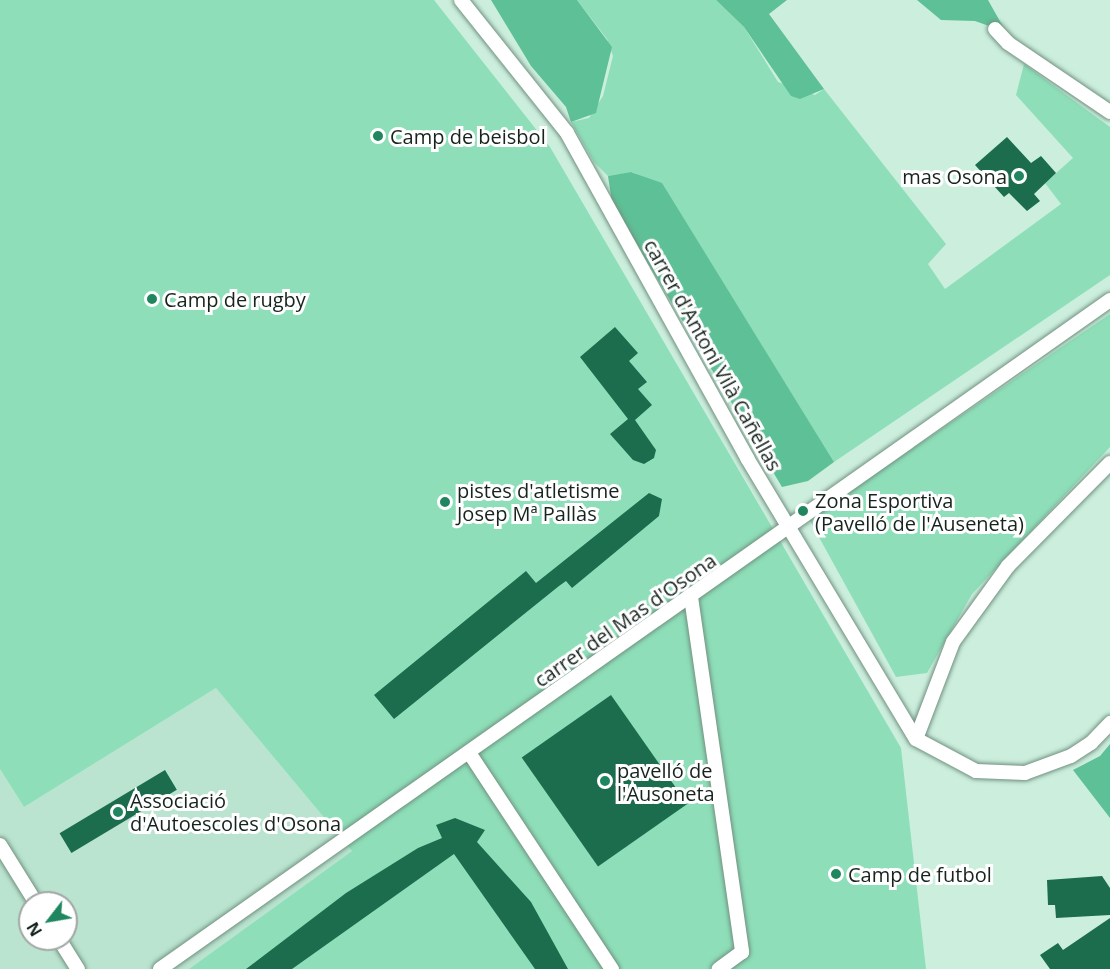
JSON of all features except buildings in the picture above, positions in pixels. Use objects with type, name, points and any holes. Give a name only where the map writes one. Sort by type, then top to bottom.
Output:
[{"type":"street","name":"carrer d'Antoni Vilà Cañellas","points":[[461,0],[567,133],[788,528],[916,739]]},
{"type":"street","points":[[996,29],[1008,43],[1110,112]]},
{"type":"street","name":"carrer del Mas d'Osona","points":[[164,968],[1110,300]]},
{"type":"street","points":[[1110,463],[1008,566],[953,642],[916,739],[976,771],[1025,773],[1071,756],[1091,743],[1110,723]]},
{"type":"street","points":[[691,597],[742,952],[719,969]]},
{"type":"street","points":[[470,754],[612,969]]},
{"type":"street","points":[[0,845],[29,891]]},
{"type":"street","points":[[67,951],[78,969]]},
{"type":"shaded area","points":[[216,688],[352,851],[189,969],[0,969],[0,769],[24,807]]},
{"type":"green space","points":[[0,0],[434,0],[550,147],[901,748],[926,969],[189,969],[352,851],[216,688],[24,807],[0,769]]},
{"type":"green space","points":[[491,0],[577,0],[612,47],[596,113],[571,122],[566,107],[531,66]]},
{"type":"green space","points":[[577,0],[716,0],[744,27],[778,82],[815,95],[824,89],[946,244],[928,264],[945,289],[1061,204],[1045,183],[1073,158],[1016,95],[1024,64],[1110,127],[1110,275],[834,462],[662,184],[632,172],[608,176],[594,162],[571,122],[589,118],[603,96],[613,56],[607,39]]},
{"type":"green space","points":[[716,0],[787,0],[769,14],[824,89],[800,99],[791,96],[744,27]]},
{"type":"green space","points":[[917,0],[988,0],[1006,32],[975,21],[941,20]]},
{"type":"green space","points":[[631,172],[662,183],[834,462],[808,481],[782,487],[612,203],[608,176]]},
{"type":"green space","points":[[1110,314],[1110,447],[972,594],[927,673],[896,677],[809,519]]},
{"type":"green space","points":[[1110,744],[1110,818],[1073,770],[1100,756]]},
{"type":"place","name":"Camp de beisbol","points":[[378,136]]},
{"type":"place","name":"mas Osona","points":[[1019,176]]},
{"type":"place","name":"Camp de rugby","points":[[152,299]]},
{"type":"place","name":"pistes d'atletisme Josep Mª Pallàs","points":[[445,502]]},
{"type":"place","name":"Zona Esportiva (Pavelló de l'Auseneta)","points":[[803,511]]},
{"type":"place","name":"pavelló de l'Ausoneta","points":[[605,781]]},
{"type":"place","name":"Associació d'Autoescoles d'Osona","points":[[118,812]]},
{"type":"place","name":"Camp de futbol","points":[[836,874]]}]
